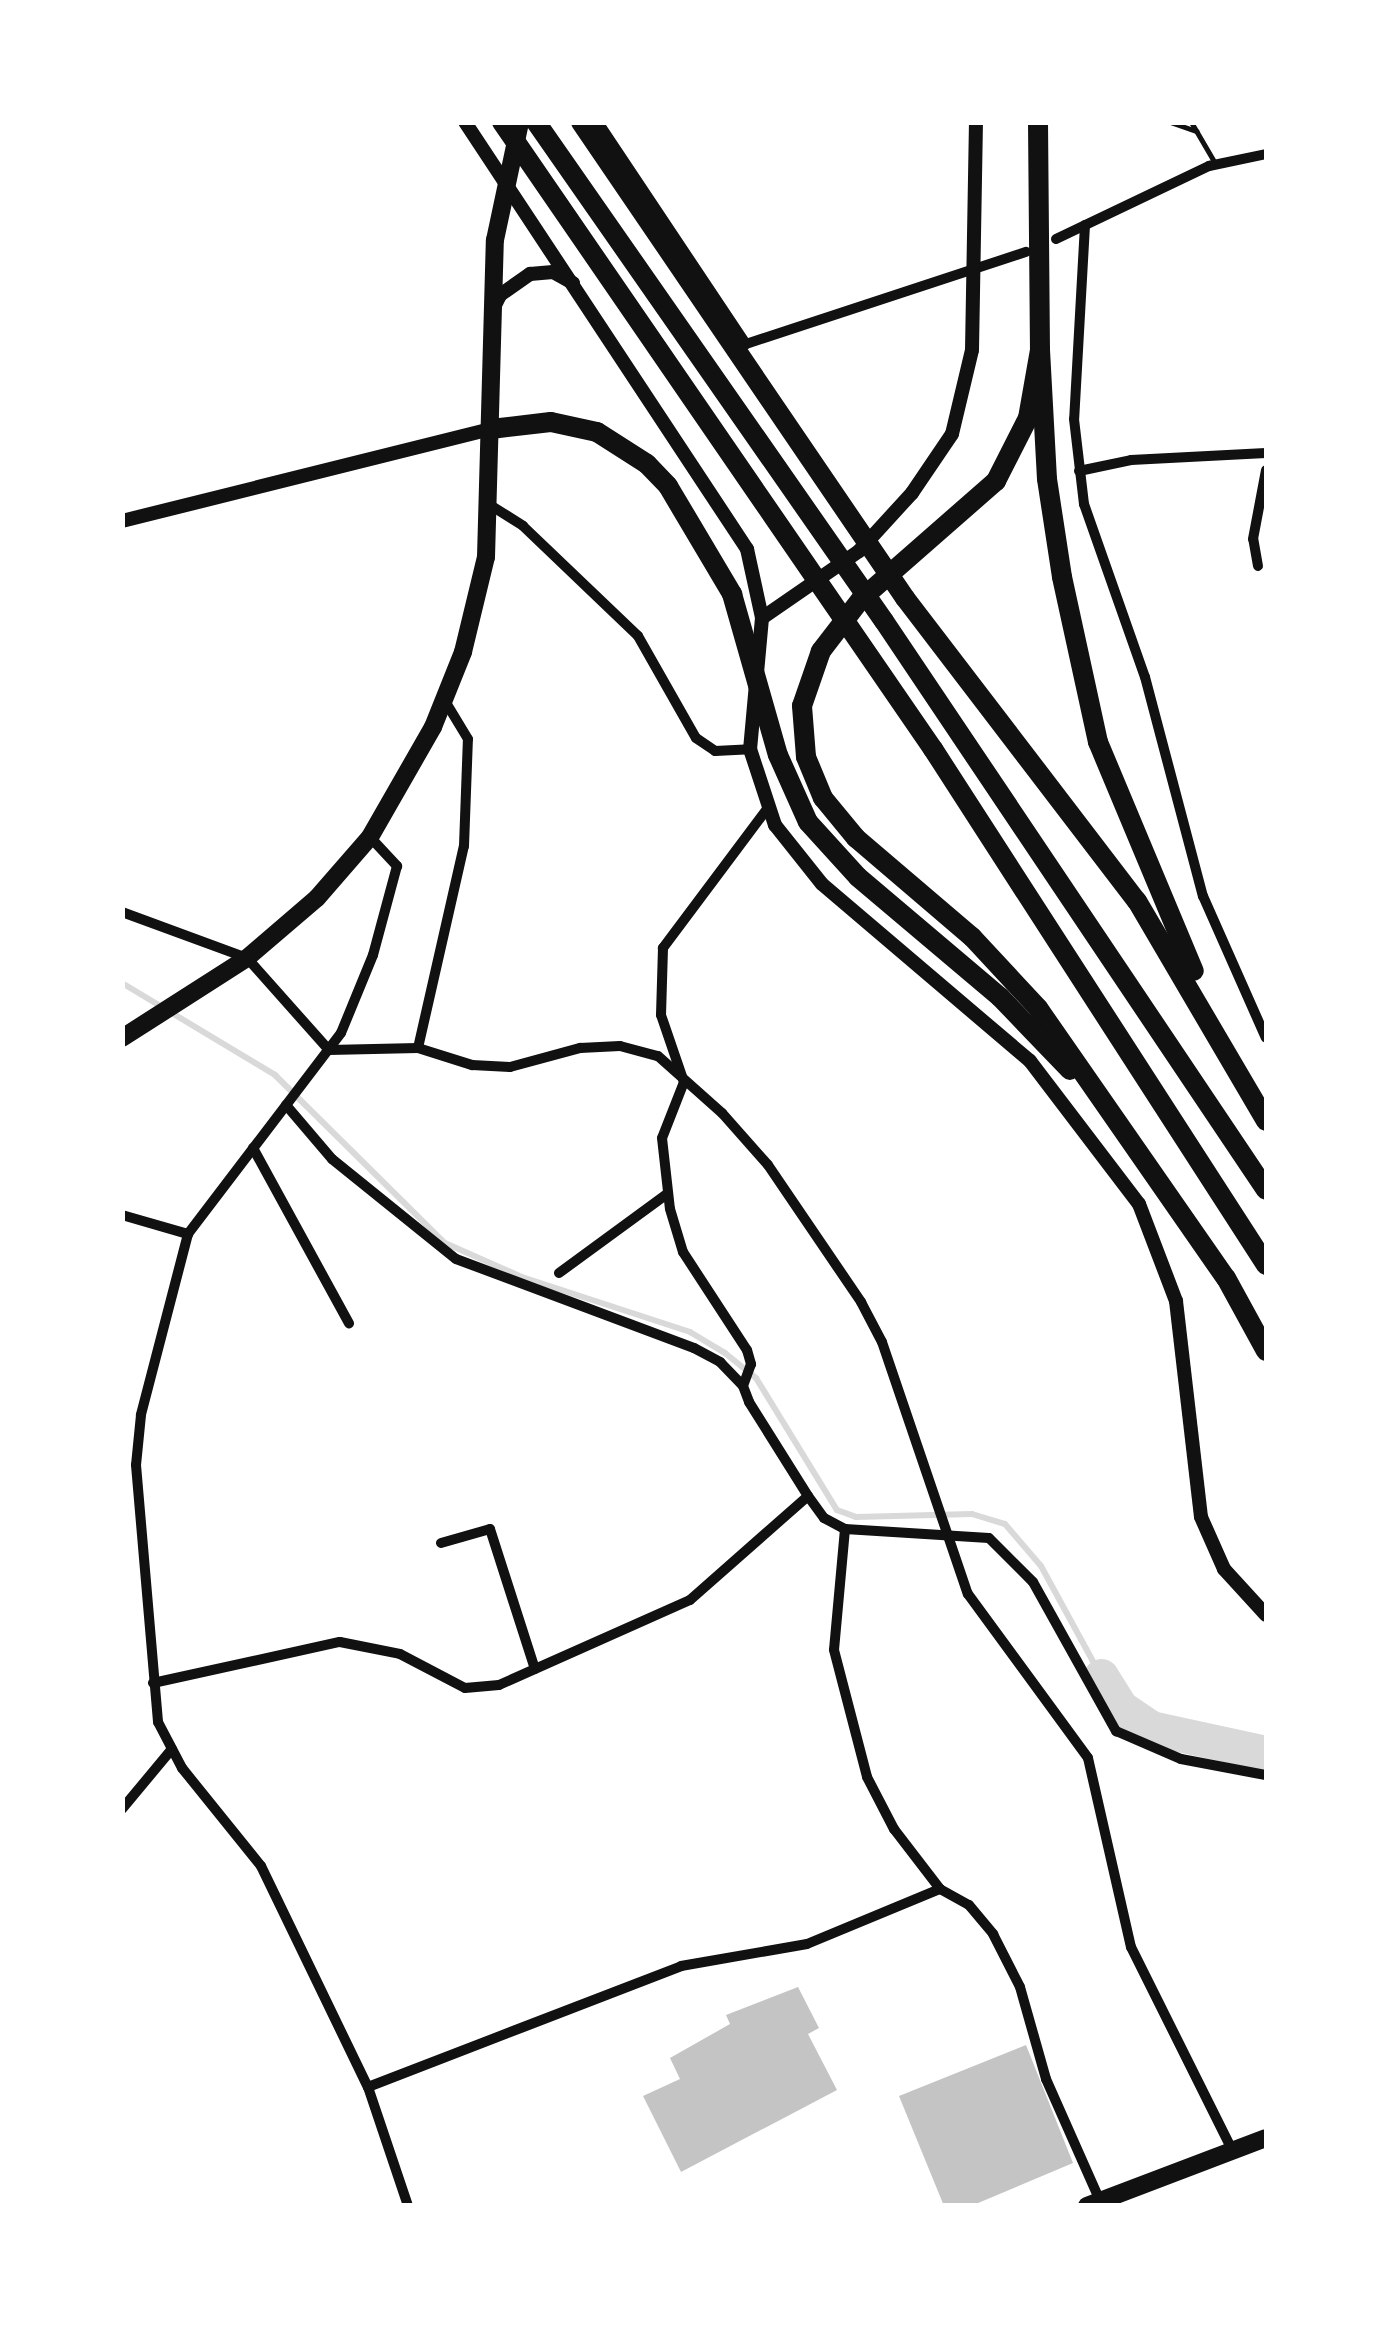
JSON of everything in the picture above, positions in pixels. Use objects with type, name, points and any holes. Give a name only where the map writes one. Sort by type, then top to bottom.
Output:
[{"type":"highway","points":[[502,122],[860,641],[1266,1264]]},
{"type":"highway","points":[[536,122],[884,621],[1266,1190]]},
{"type":"highway","points":[[581,122],[906,598],[1108,860],[1252,1094]]},
{"type":"highway","points":[[1038,122],[1040,350],[1047,479],[1098,742],[1156,893],[1266,1120]]},
{"type":"highway","points":[[1040,350],[1028,418],[996,481],[840,620],[808,683],[802,731],[806,757],[832,812],[1010,974],[1226,1278],[1266,1351]]},
{"type":"highway","points":[[491,429],[562,424],[622,446],[668,486],[712,553],[740,616],[778,755],[808,822],[831,851],[1000,997],[1142,1156]]},
{"type":"main road","points":[[122,1038],[246,958],[317,898],[370,836],[444,701],[476,603],[490,505],[492,310],[504,180],[520,122]]},
{"type":"main road","points":[[1099,2203],[1266,2138]]},
{"type":"street","points":[[465,122],[741,536],[762,618],[750,749],[767,809],[822,884],[1030,1061],[1139,1204],[1178,1313],[1188,1445],[1201,1517],[1224,1569],[1266,1615]]},
{"type":"street","points":[[598,122],[746,344],[975,273],[1026,252]]},
{"type":"street","points":[[762,618],[860,551],[941,454],[968,381],[975,273],[976,122]]},
{"type":"street","points":[[1056,239],[1216,164],[1266,154]]},
{"type":"street","points":[[1085,225],[1074,419],[1079,471],[1095,544],[1145,677],[1203,896],[1266,1038]]},
{"type":"street","points":[[492,310],[500,295],[530,274],[552,272],[577,287]]},
{"type":"street","points":[[122,521],[491,429]]},
{"type":"street","points":[[1079,471],[1131,460],[1266,452]]},
{"type":"street","points":[[1258,566],[1253,539],[1266,470]]},
{"type":"street","points":[[490,505],[523,526],[638,636],[696,738],[715,751],[750,749]]},
{"type":"street","points":[[418,1048],[464,846],[468,738],[444,701]]},
{"type":"street","points":[[742,1386],[751,1364],[747,1350],[683,1252],[667,1194],[662,1138],[684,1082],[662,1015],[663,948],[767,809]]},
{"type":"street","points":[[370,836],[397,866],[393,900],[352,1011],[328,1050],[188,1234],[140,1416],[137,1495],[158,1722],[172,1749],[261,1866],[368,2087],[408,2206]]},
{"type":"street","points":[[122,912],[246,958],[328,1050],[418,1048],[472,1065],[510,1067],[580,1048],[620,1046],[658,1056],[722,1113],[768,1166],[861,1302],[882,1342],[945,1528],[982,1618],[1077,1740],[1098,1779],[1131,1947],[1234,2152]]},
{"type":"street","points":[[287,1103],[332,1159],[456,1259],[694,1348],[720,1362],[742,1386],[808,1496],[845,1529],[945,1528],[989,1538],[1018,1561],[1116,1732],[1180,1759],[1266,1774]]},
{"type":"street","points":[[252,1148],[349,1323]]},
{"type":"street","points":[[560,1273],[667,1194]]},
{"type":"street","points":[[122,1214],[188,1234]]},
{"type":"street","points":[[122,1497],[137,1495]]},
{"type":"street","points":[[154,1683],[340,1642],[382,1647],[465,1688],[499,1685],[690,1600],[808,1496]]},
{"type":"street","points":[[440,1543],[490,1529],[535,1670]]},
{"type":"street","points":[[845,1529],[834,1650],[838,1684],[872,1789],[940,1889],[983,1918],[1009,1964],[1046,2079],[1099,2203]]},
{"type":"street","points":[[122,1809],[172,1749]]},
{"type":"street","points":[[368,2087],[681,1966],[807,1944],[940,1889]]},
{"type":"lane","points":[[1170,122],[1196,130]]},
{"type":"lane","points":[[1191,122],[1216,164]]},
{"type":"building","points":[[798,1987],[819,2028],[808,2034],[837,2090],[681,2172],[643,2096],[680,2079],[670,2058],[730,2024],[726,2015]]},
{"type":"building","points":[[1026,2045],[1073,2163],[971,2206],[944,2206],[899,2096]]},
{"type":"waterway","points":[[122,983],[275,1075],[445,1243],[522,1277],[690,1332],[725,1353],[756,1378],[837,1510],[856,1517],[972,1514],[1005,1524],[1041,1566],[1101,1676]]},
{"type":"waterway","points":[[1101,1676],[1120,1707],[1151,1728],[1266,1753]]}]
